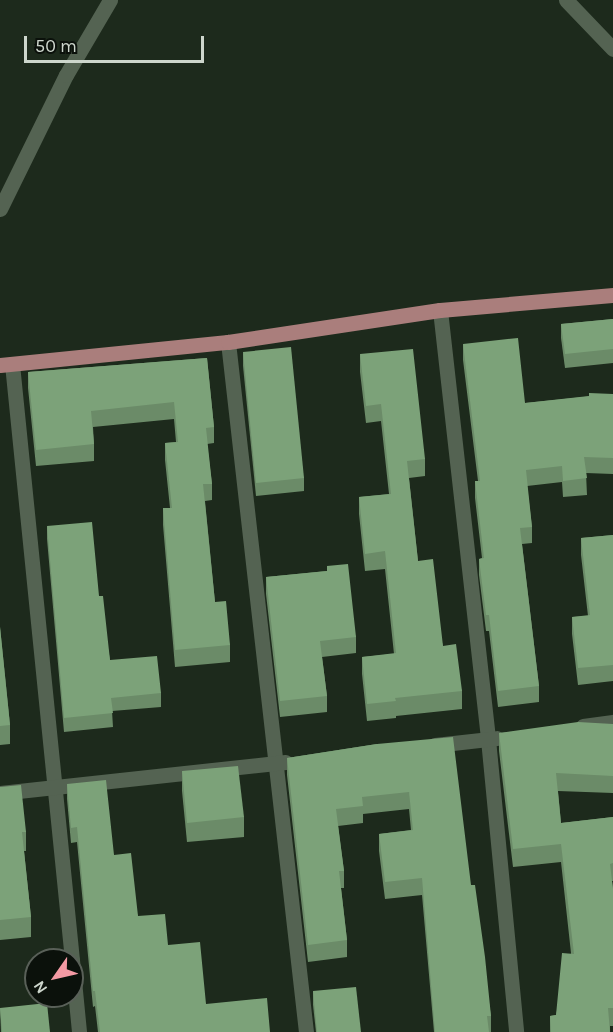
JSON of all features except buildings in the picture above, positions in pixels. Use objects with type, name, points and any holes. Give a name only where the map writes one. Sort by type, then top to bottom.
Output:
[{"type":"main road","points":[[6,364],[228,342],[441,310],[613,295]]},
{"type":"street","points":[[0,209],[66,75],[110,0]]},
{"type":"street","points":[[566,0],[613,49]]},
{"type":"street","points":[[441,310],[488,739],[516,1032]]},
{"type":"street","points":[[228,342],[306,1032]]},
{"type":"street","points":[[6,364],[71,948]]},
{"type":"street","points":[[568,728],[613,722]]},
{"type":"street","points":[[417,747],[511,736]]},
{"type":"street","points":[[0,793],[299,760]]},
{"type":"street","points":[[77,1008],[79,1032]]}]
